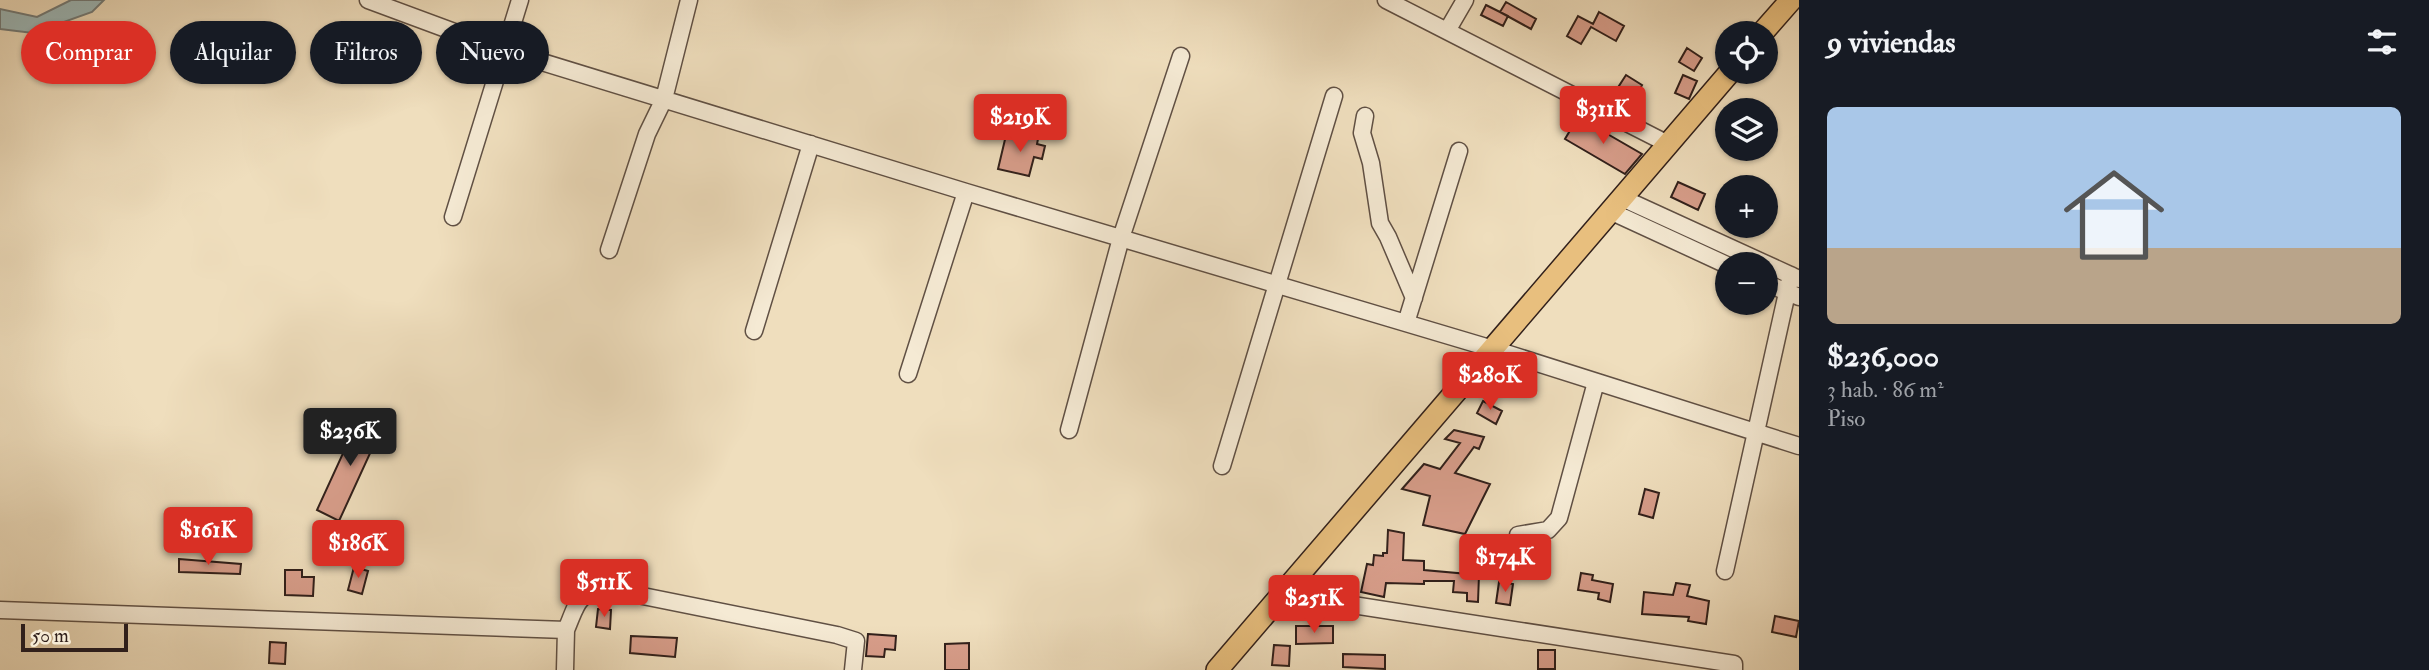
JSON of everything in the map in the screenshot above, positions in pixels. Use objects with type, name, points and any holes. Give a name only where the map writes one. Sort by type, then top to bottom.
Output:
[{"type":"main road","points":[[1773,21],[1791,0]]},
{"type":"main road","points":[[1217,670],[1720,84]]},
{"type":"street","points":[[368,0],[436,25]]},
{"type":"street","points":[[513,21],[520,0]]},
{"type":"street","points":[[609,250],[647,134],[664,99],[689,0]]},
{"type":"street","points":[[1386,0],[1668,144]]},
{"type":"street","points":[[1447,31],[1465,0]]},
{"type":"street","points":[[1069,430],[1121,238],[1181,56]]},
{"type":"street","points":[[549,64],[965,192],[1493,349],[1799,446]]},
{"type":"street","points":[[453,218],[493,84]]},
{"type":"street","points":[[1222,466],[1334,96]]},
{"type":"street","points":[[1365,117],[1362,133],[1371,163],[1380,223],[1414,298]]},
{"type":"street","points":[[754,331],[811,144]]},
{"type":"street","points":[[1406,323],[1459,151]]},
{"type":"street","points":[[908,374],[965,192]]},
{"type":"street","points":[[1616,204],[1715,258]]},
{"type":"street","points":[[1616,204],[1795,277],[1793,295],[1756,432],[1724,572]]},
{"type":"street","points":[[1518,535],[1548,530],[1559,518],[1596,382]]},
{"type":"street","points":[[565,670],[566,630],[578,601],[589,592],[608,589],[856,641],[853,670]]},
{"type":"street","points":[[1282,594],[1734,664],[1734,670]]},
{"type":"street","points":[[0,610],[566,630]]},
{"type":"water","points":[[71,0],[104,0],[92,12],[67,21],[21,21],[21,32],[0,29],[0,9],[37,17]]},
{"type":"building","points":[[1506,2],[1536,19],[1531,29],[1500,12]]},
{"type":"building","points":[[1486,5],[1508,16],[1503,26],[1481,15]]},
{"type":"building","points":[[1599,12],[1624,26],[1616,41],[1591,27],[1581,44],[1567,36],[1578,16],[1593,24]]},
{"type":"building","points":[[1687,48],[1702,58],[1694,71],[1679,62]]},
{"type":"building","points":[[1626,75],[1642,85],[1634,99],[1617,89]]},
{"type":"building","points":[[1683,75],[1697,81],[1689,99],[1675,93]]},
{"type":"building","points":[[1578,117],[1642,154],[1625,174],[1565,139]]},
{"type":"building","points":[[1007,131],[1038,139],[1037,144],[1045,146],[1042,159],[1034,157],[1029,176],[998,169]]},
{"type":"building","points":[[1678,182],[1705,194],[1698,210],[1671,197]]},
{"type":"building","points":[[1483,401],[1502,411],[1496,424],[1477,413]]},
{"type":"building","points":[[361,414],[383,425],[339,521],[317,510]]},
{"type":"building","points":[[1454,430],[1484,437],[1479,449],[1474,447],[1455,473],[1490,484],[1465,534],[1423,525],[1430,496],[1402,489],[1424,464],[1440,469],[1460,443],[1445,439]]},
{"type":"building","points":[[1645,489],[1659,493],[1653,518],[1639,514]]},
{"type":"building","points":[[1388,530],[1404,533],[1403,560],[1424,561],[1424,570],[1479,575],[1478,602],[1467,601],[1467,593],[1453,592],[1454,581],[1424,581],[1424,584],[1386,583],[1384,597],[1361,592],[1367,564],[1373,565],[1374,555],[1383,556],[1383,553],[1387,553]]},
{"type":"building","points":[[179,559],[241,564],[240,574],[179,572]]},
{"type":"building","points":[[354,567],[368,571],[362,594],[348,590]]},
{"type":"building","points":[[285,570],[302,570],[302,577],[314,577],[313,596],[285,595]]},
{"type":"building","points":[[1581,573],[1593,575],[1592,580],[1613,584],[1610,602],[1598,599],[1599,593],[1578,590]]},
{"type":"building","points":[[1499,582],[1513,584],[1510,605],[1496,603]]},
{"type":"building","points":[[1676,583],[1690,585],[1687,596],[1709,601],[1706,624],[1688,621],[1689,617],[1642,614],[1644,592],[1673,595]]},
{"type":"building","points":[[598,609],[611,610],[610,629],[596,627]]},
{"type":"building","points":[[1775,616],[1799,621],[1796,637],[1772,632]]},
{"type":"building","points":[[1296,626],[1333,626],[1333,643],[1296,644]]},
{"type":"building","points":[[868,634],[896,636],[895,650],[885,649],[884,657],[866,656]]},
{"type":"building","points":[[631,636],[677,638],[675,657],[630,653]]},
{"type":"building","points":[[270,642],[286,643],[285,664],[269,663]]},
{"type":"building","points":[[969,643],[969,670],[945,670],[945,644]]},
{"type":"building","points":[[1274,645],[1290,646],[1289,666],[1272,665]]},
{"type":"building","points":[[1538,650],[1555,650],[1555,669],[1538,669]]},
{"type":"building","points":[[1343,654],[1385,655],[1385,669],[1343,667]]}]
